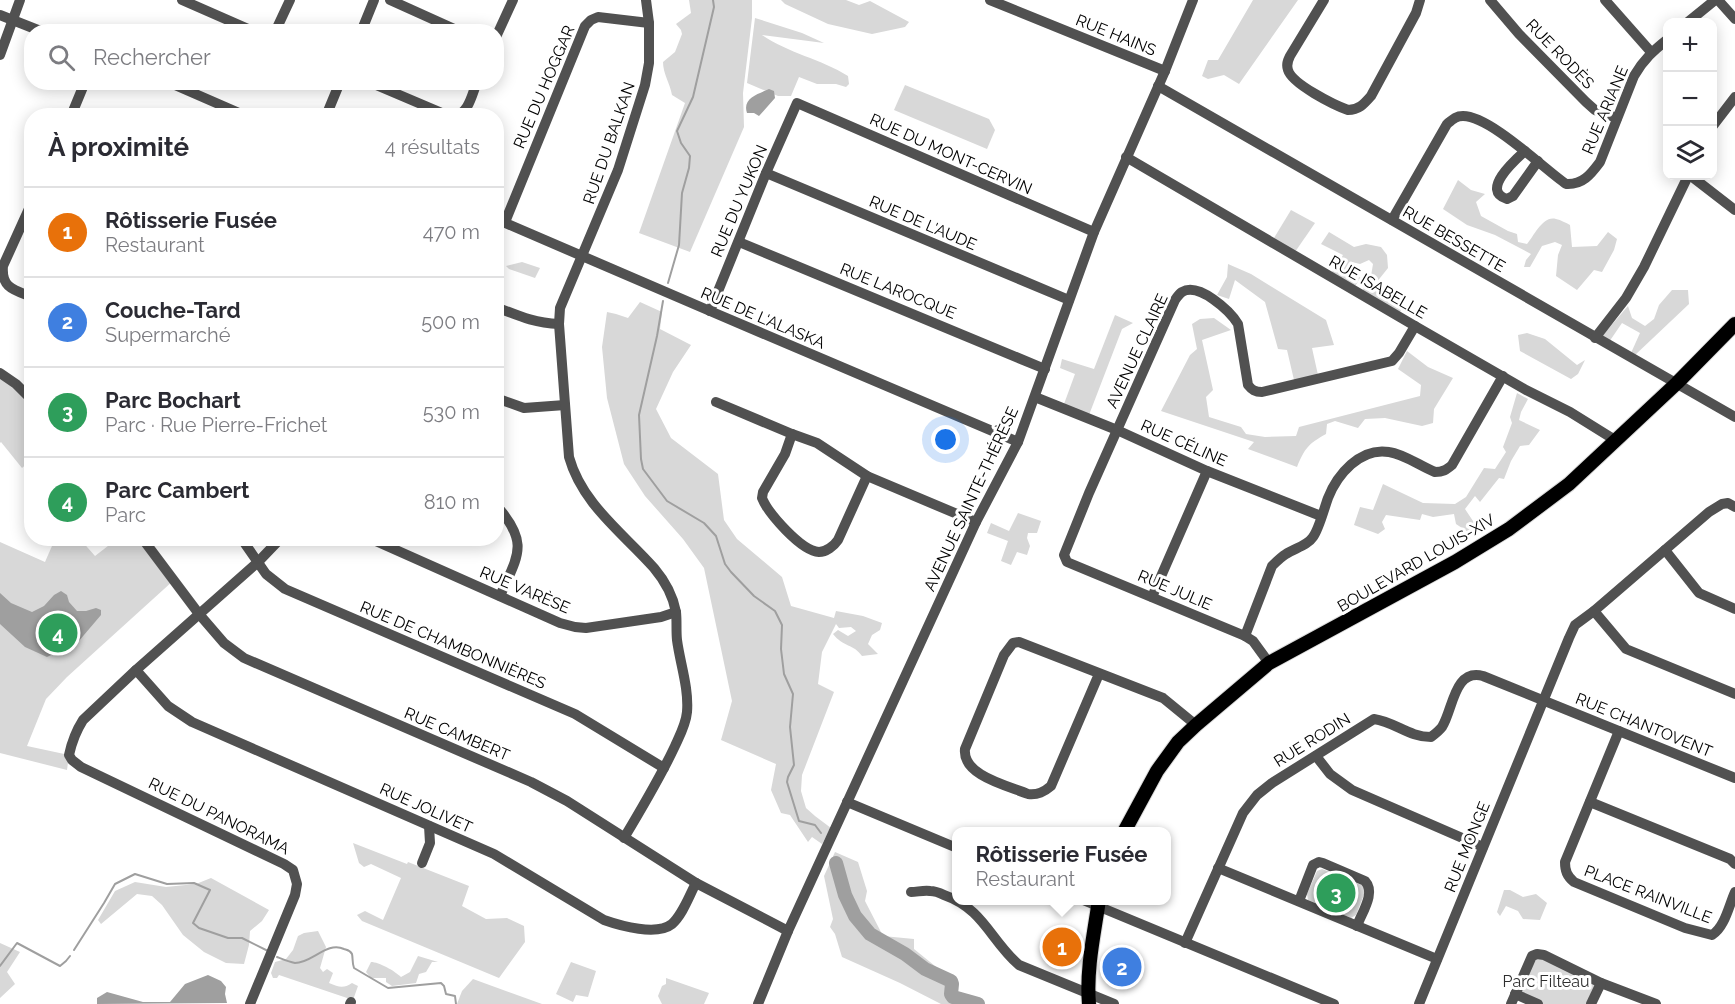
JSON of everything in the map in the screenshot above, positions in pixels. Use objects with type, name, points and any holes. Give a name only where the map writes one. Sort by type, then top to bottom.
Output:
[{"type":"main road","name":"BOULEVARD LOUIS-XIV","points":[[1126,827],[1157,771],[1178,742],[1269,663],[1445,567],[1509,529],[1569,484],[1677,383],[1735,324]]},
{"type":"main road","points":[[1088,999],[1098,905]]},
{"type":"street","points":[[0,55],[20,0]]},
{"type":"street","points":[[182,0],[237,24]]},
{"type":"street","points":[[279,24],[290,0]]},
{"type":"street","points":[[364,24],[374,0]]},
{"type":"street","points":[[390,0],[443,24]]},
{"type":"street","points":[[502,24],[513,0]]},
{"type":"street","name":"RUE DU BALKAN","points":[[624,838],[664,768],[684,726],[687,699],[677,639],[676,612],[663,579],[594,506],[573,474],[569,458],[559,324],[560,308],[618,170],[645,85],[649,63],[649,23],[646,0]]},
{"type":"street","name":"RUE HAINS","points":[[990,0],[1165,70]]},
{"type":"street","name":"AVENUE SAINTE-THÉRÈSE","points":[[758,1004],[788,931],[976,522],[1018,442],[1094,232],[1193,0]]},
{"type":"street","points":[[1324,0],[1290,56],[1287,64],[1288,71],[1297,81],[1348,110],[1355,110],[1371,96],[1416,13],[1420,0]]},
{"type":"street","name":"RUE RODÈS","points":[[1490,0],[1519,34],[1586,102],[1595,110],[1617,118]]},
{"type":"street","points":[[1605,0],[1651,52]]},
{"type":"street","points":[[1693,18],[1717,0],[1735,19]]},
{"type":"street","points":[[0,15],[24,24]]},
{"type":"street","name":"RUE DU HOGGAR","points":[[504,213],[585,26],[598,17],[649,23]]},
{"type":"street","name":"RUE ARIANE","points":[[1392,220],[1448,124],[1455,117],[1476,118],[1525,150],[1566,184],[1582,181],[1600,162],[1641,63],[1663,43]]},
{"type":"street","name":"RUE BESSETTE","points":[[1158,86],[1735,417]]},
{"type":"street","points":[[74,108],[81,90]]},
{"type":"street","points":[[186,90],[228,108]]},
{"type":"street","points":[[329,108],[337,90]]},
{"type":"street","points":[[388,90],[429,108]]},
{"type":"street","points":[[465,108],[473,90]]},
{"type":"street","points":[[1714,126],[1735,97]]},
{"type":"street","name":"RUE DU YUKON","points":[[710,312],[797,103]]},
{"type":"street","name":"RUE DU MONT-CERVIN","points":[[797,103],[1094,232]]},
{"type":"street","points":[[1525,150],[1507,168],[1497,186],[1500,197],[1507,199],[1513,196],[1538,161]]},
{"type":"street","name":"RUE ISABELLE","points":[[1126,157],[1615,440]]},
{"type":"street","name":"RUE DE L'AUDE","points":[[766,173],[1069,300]]},
{"type":"street","points":[[1595,338],[1626,298],[1688,180]]},
{"type":"street","points":[[1695,180],[1735,210]]},
{"type":"street","points":[[24,220],[3,266],[2,276],[9,287],[24,294]]},
{"type":"street","name":"RUE DE L'ALASKA","points":[[504,221],[710,312],[1018,442]]},
{"type":"street","name":"RUE LAROCQUE","points":[[739,242],[1045,369]]},
{"type":"street","name":"AVENUE CLAIRE","points":[[1064,555],[1175,300],[1182,292],[1190,290],[1206,295],[1234,318],[1238,324],[1248,385],[1256,392],[1392,362],[1415,326]]},
{"type":"street","points":[[504,310],[540,323],[559,324]]},
{"type":"street","points":[[0,373],[24,392]]},
{"type":"street","points":[[1245,636],[1272,566],[1280,558],[1313,537],[1331,490],[1347,468],[1369,453],[1379,451],[1390,452],[1435,472],[1446,470],[1452,465],[1503,376]]},
{"type":"street","name":"RUE CÉLINE","points":[[1035,397],[1117,430],[1207,471],[1321,516]]},
{"type":"street","points":[[504,401],[524,408],[565,405]]},
{"type":"street","points":[[716,402],[818,443],[867,476],[976,522]]},
{"type":"street","points":[[792,434],[785,454],[763,492],[762,498],[780,524],[810,549],[819,552],[834,546],[867,476]]},
{"type":"street","points":[[1152,597],[1207,471]]},
{"type":"street","name":"RUE MONGE","points":[[1419,1004],[1575,625],[1716,507],[1728,503],[1735,507]]},
{"type":"street","points":[[500,596],[518,555],[519,545],[513,529],[504,516]]},
{"type":"street","name":"RUE CAMBERT","points":[[148,546],[199,614],[224,643],[244,658],[531,782],[567,801],[696,883],[788,931]]},
{"type":"street","name":"RUE DE CHAMBONNIÈRES","points":[[247,546],[273,581],[285,590],[575,714],[664,768]]},
{"type":"street","points":[[136,670],[273,546]]},
{"type":"street","name":"RUE VARÈSE","points":[[387,546],[560,623],[575,627],[586,628],[651,619],[676,612]]},
{"type":"street","points":[[1665,550],[1699,593],[1735,609]]},
{"type":"street","name":"RUE JULIE","points":[[1064,555],[1067,562],[1245,636],[1253,641],[1269,663]]},
{"type":"street","points":[[1594,611],[1626,649],[1735,694]]},
{"type":"street","points":[[1099,674],[1051,786],[1046,790],[1035,795],[1028,794],[978,774],[966,762],[965,749],[1004,655],[1013,643],[1019,642],[1163,698],[1196,724]]},
{"type":"street","name":"RUE DU PANORAMA","points":[[136,670],[83,720],[71,742],[69,754],[72,760],[81,767],[203,824],[293,870],[297,884],[295,895],[250,1004]]},
{"type":"street","name":"RUE JOLIVET","points":[[136,670],[168,706],[192,722],[494,854],[604,920],[648,930],[662,930],[673,923],[696,883]]},
{"type":"street","name":"RUE RODIN","points":[[1185,943],[1244,813],[1257,795],[1272,783],[1374,719],[1387,722],[1418,737],[1431,737],[1443,726],[1458,686],[1470,676],[1483,676],[1543,700]]},
{"type":"street","name":"RUE CHANTOVENT","points":[[1543,700],[1735,778]]},
{"type":"street","name":"PLACE RAINVILLE","points":[[1620,731],[1565,862],[1566,873],[1574,882],[1685,927],[1712,935],[1721,926],[1735,892]]},
{"type":"street","points":[[1316,756],[1329,774],[1352,790],[1483,847]]},
{"type":"street","points":[[847,802],[952,846]]},
{"type":"street","points":[[1590,802],[1730,859],[1735,864]]},
{"type":"street","points":[[422,863],[430,843],[429,826]]},
{"type":"street","points":[[1299,902],[1313,865],[1323,863],[1365,881],[1368,885],[1371,892],[1357,926]]},
{"type":"street","points":[[1218,868],[1437,959]]},
{"type":"street","points":[[911,892],[932,890],[952,898]]},
{"type":"street","points":[[966,905],[980,917],[1008,956],[1019,965],[1088,999],[1114,1004]]},
{"type":"street","points":[[1100,905],[1185,943],[1334,1004]]},
{"type":"street","points":[[1538,1004],[1513,999],[1532,956],[1537,954],[1544,955],[1601,983],[1656,1004]]},
{"type":"street","points":[[1591,1004],[1601,983]]},
{"type":"green space","points":[[689,0],[752,0],[743,93],[744,127],[690,252],[639,233],[685,103],[672,95],[663,62],[675,52],[682,34],[676,24],[691,13]]},
{"type":"green space","points":[[781,0],[846,0],[859,5],[870,1],[909,22],[905,27],[872,34],[828,24]]},
{"type":"green space","points":[[1253,0],[1298,0],[1239,84],[1224,75],[1208,79],[1202,76],[1208,60],[1218,60]]},
{"type":"green space","points":[[755,18],[802,33],[824,43],[762,35],[783,47],[838,70],[848,76],[849,84],[846,87],[836,84],[817,84],[799,77],[791,96],[778,96],[747,83]]},
{"type":"green space","points":[[905,85],[989,119],[995,130],[987,149],[894,110]]},
{"type":"green space","points":[[1458,180],[1471,190],[1485,194],[1476,202],[1481,216],[1517,234],[1518,242],[1527,244],[1539,227],[1551,219],[1570,225],[1572,247],[1597,246],[1608,232],[1617,239],[1614,250],[1602,272],[1594,270],[1577,290],[1556,276],[1558,255],[1562,245],[1555,242],[1542,246],[1530,267],[1524,267],[1531,254],[1495,235],[1467,225],[1443,209]]},
{"type":"green space","points":[[1291,210],[1315,223],[1295,252],[1274,238]]},
{"type":"green space","points":[[1329,232],[1354,247],[1366,244],[1381,247],[1387,255],[1388,268],[1376,283],[1405,302],[1400,312],[1362,291],[1371,276],[1373,264],[1369,260],[1360,264],[1352,262],[1347,269],[1361,278],[1355,286],[1332,272],[1343,255],[1321,244]]},
{"type":"green space","points":[[522,262],[540,268],[535,278],[506,266]]},
{"type":"green space","points":[[1228,264],[1251,274],[1326,320],[1334,345],[1312,348],[1318,375],[1294,380],[1287,350],[1278,349],[1265,302],[1235,280],[1229,299],[1217,295],[1227,277]]},
{"type":"green space","points":[[1672,290],[1688,290],[1689,304],[1634,356],[1631,353],[1640,333],[1622,323],[1609,342],[1602,336],[1628,306],[1632,318],[1645,326],[1654,319],[1659,305]]},
{"type":"green space","points":[[640,302],[662,312],[660,329],[691,345],[673,372],[656,409],[671,438],[718,474],[724,520],[737,539],[782,577],[791,606],[834,618],[836,611],[863,616],[882,623],[880,630],[872,635],[868,644],[878,654],[862,656],[856,649],[841,641],[833,634],[838,630],[848,636],[856,631],[851,627],[839,628],[836,624],[822,652],[818,684],[834,692],[802,775],[801,791],[806,808],[831,828],[822,844],[812,837],[808,842],[790,815],[781,813],[771,790],[776,764],[721,740],[732,701],[704,568],[683,539],[645,496],[624,464],[607,398],[602,347],[607,312],[628,318]]},
{"type":"green space","points":[[1115,315],[1133,323],[1122,329],[1089,415],[1064,404],[1075,374],[1060,368],[1062,359],[1094,369]]},
{"type":"green space","points":[[1214,318],[1231,330],[1202,340],[1213,390],[1206,397],[1209,417],[1241,427],[1246,434],[1265,437],[1296,436],[1299,427],[1420,396],[1421,385],[1398,369],[1407,351],[1428,367],[1453,378],[1434,409],[1433,423],[1422,426],[1385,418],[1365,419],[1358,428],[1335,421],[1327,424],[1326,434],[1308,447],[1297,467],[1248,449],[1254,442],[1161,411],[1190,355],[1197,349],[1192,324],[1200,319]]},
{"type":"green space","points":[[1527,333],[1545,339],[1577,365],[1585,360],[1578,374],[1571,379],[1520,351],[1518,335]]},
{"type":"green space","points":[[0,375],[24,396],[24,466],[22,468],[0,443]]},
{"type":"green space","points":[[1517,393],[1528,399],[1519,420],[1540,430],[1529,445],[1520,446],[1504,479],[1499,478],[1480,502],[1475,496],[1465,509],[1479,530],[1471,534],[1456,524],[1454,514],[1433,517],[1422,514],[1420,520],[1386,515],[1382,522],[1385,529],[1378,534],[1354,525],[1360,507],[1373,510],[1383,484],[1423,503],[1455,504],[1466,497],[1484,468],[1495,469],[1506,452],[1503,447],[1512,423],[1510,417]]},
{"type":"green space","points":[[1018,513],[1041,521],[1037,533],[1028,533],[1030,546],[1027,555],[1017,552],[1011,565],[1001,561],[1008,541],[987,533],[991,523],[1009,531]]},
{"type":"green space","points":[[0,542],[45,562],[52,546],[86,546],[95,556],[108,546],[147,546],[174,580],[67,677],[46,699],[27,746],[69,755],[67,770],[0,753]]},
{"type":"green space","points":[[353,843],[469,886],[462,906],[486,919],[507,918],[524,926],[525,942],[499,978],[362,921],[357,915],[365,911],[383,920],[401,878],[371,864],[364,867],[359,863]]},
{"type":"green space","points":[[835,852],[858,862],[867,891],[865,901],[883,936],[914,939],[914,949],[951,979],[960,996],[981,1000],[985,1004],[941,1004],[842,957],[835,934],[830,927],[833,919],[824,876]]},
{"type":"green space","points":[[1322,869],[1364,886],[1365,892],[1356,915],[1351,918],[1308,900],[1307,894],[1317,871]]},
{"type":"green space","points":[[211,878],[269,910],[262,921],[250,931],[244,964],[226,963],[204,952],[183,935],[162,905],[152,896],[137,894],[101,924],[98,920],[115,891],[135,882],[166,887],[196,884]]},
{"type":"green space","points":[[1504,890],[1510,890],[1523,897],[1536,894],[1547,903],[1540,920],[1523,919],[1518,911],[1506,906],[1500,916],[1497,912]]},
{"type":"green space","points":[[318,931],[326,947],[320,968],[323,972],[327,969],[333,973],[329,983],[341,987],[352,983],[358,986],[353,1000],[279,975],[273,978],[271,973],[275,962],[286,959],[293,950],[298,936]]},
{"type":"green space","points":[[0,943],[20,952],[7,972],[15,984],[0,998]]},
{"type":"green space","name":"Parc Filteau","points":[[1537,954],[1601,983],[1591,1004],[1538,1004],[1515,994]]},
{"type":"green space","points":[[418,956],[438,962],[432,962],[426,972],[419,974],[416,983],[392,986],[386,982],[386,978],[371,978],[366,972],[371,962],[374,962],[387,967],[401,977],[410,972]]},
{"type":"green space","points":[[571,962],[596,971],[588,997],[576,995],[573,1002],[556,994]]},
{"type":"green space","points":[[666,978],[709,993],[704,1004],[662,1004],[658,996],[662,986],[666,984]]},
{"type":"green space","points":[[473,979],[542,1004],[457,1004],[462,991]]},
{"type":"shaded area","points":[[769,89],[774,91],[775,98],[759,116],[747,113],[749,100]]},
{"type":"shaded area","points":[[61,591],[67,595],[69,602],[77,611],[96,608],[101,610],[101,615],[78,642],[47,657],[25,647],[0,624],[0,593],[11,603],[32,612],[44,606]]},
{"type":"shaded area","points":[[208,975],[221,981],[226,987],[227,1003],[97,1004],[97,998],[107,992],[143,1002],[170,1002],[185,984]]},
{"type":"waterway","points":[[668,283],[679,245],[682,193],[690,156],[681,143],[677,131],[693,97],[714,7],[713,0]]},
{"type":"waterway","points":[[663,301],[639,415],[643,469],[667,501],[704,523],[716,536],[725,564],[754,596],[775,611],[782,625],[781,649],[784,674],[793,694],[790,727],[794,765],[787,782],[799,821],[815,825],[821,833]]},
{"type":"waterway","points":[[836,863],[845,895],[855,916],[870,934],[905,954],[925,969],[951,981],[953,997],[978,1004]]},
{"type":"waterway","points":[[74,950],[115,884],[135,874],[167,884],[194,883],[210,890],[193,923],[199,928],[228,938],[242,938],[268,951]]},
{"type":"waterway","points":[[0,966],[17,943],[60,966],[70,956]]},
{"type":"waterway","points":[[277,957],[295,963],[338,947],[351,953],[354,968],[388,988],[441,983],[446,994],[455,996],[456,1004]]},
{"type":"place","name":"Parc Cambert","points":[[58,633]]},
{"type":"place","name":"Parc Bochart","points":[[1336,893]]},
{"type":"place","name":"Rôtisserie Fusée","points":[[1062,947]]},
{"type":"place","name":"Couche-Tard","points":[[1122,967]]}]
